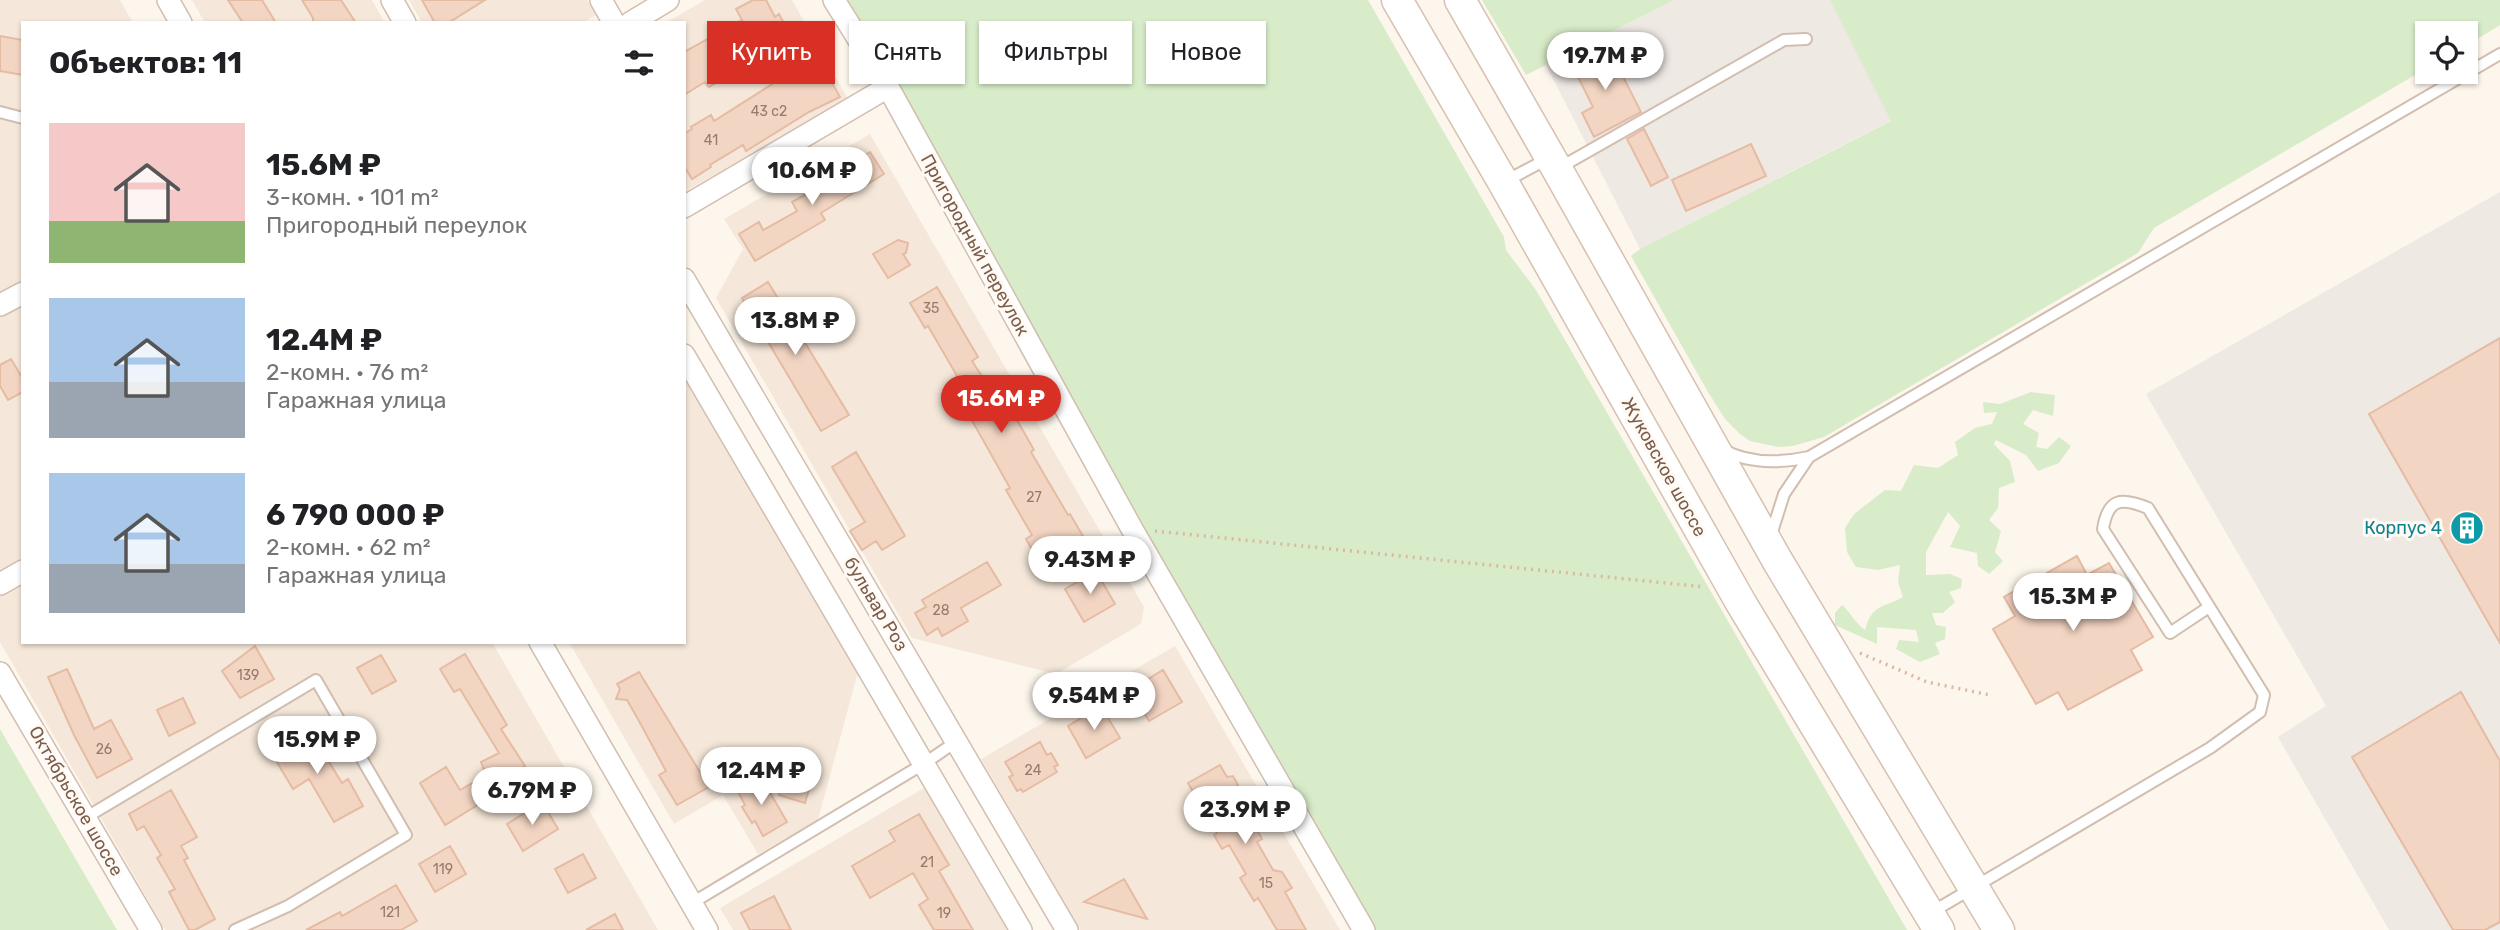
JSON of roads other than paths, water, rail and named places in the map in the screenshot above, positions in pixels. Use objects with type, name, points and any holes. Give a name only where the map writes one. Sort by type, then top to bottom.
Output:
[{"type":"main road","name":"Жуковское шоссе","points":[[1397,0],[1741,603],[1934,922]]},
{"type":"main road","points":[[1460,0],[1769,547],[1999,930]]},
{"type":"street","points":[[168,0],[180,21]]},
{"type":"street","points":[[392,0],[404,21]]},
{"type":"street","points":[[601,0],[613,21]]},
{"type":"street","points":[[633,21],[668,0]]},
{"type":"street","name":"Пригородный переулок","points":[[834,0],[888,87],[1132,529],[1364,930]]},
{"type":"street","points":[[686,206],[888,87]]},
{"type":"street","name":"бульвар Роз","points":[[686,282],[1067,930]]},
{"type":"street","points":[[0,305],[21,294]]},
{"type":"street","points":[[686,358],[1021,930]]},
{"type":"street","points":[[0,584],[21,573]]},
{"type":"street","points":[[541,644],[707,930]]},
{"type":"street","name":"Октябрьское шоссе","points":[[0,673],[151,930]]},
{"type":"lane","points":[[1503,182],[1554,163],[1784,40],[1806,39]]},
{"type":"lane","points":[[1711,443],[1729,453],[1753,460],[1786,462],[1809,457],[2500,54]]},
{"type":"lane","points":[[0,112],[21,117]]},
{"type":"lane","points":[[1769,547],[1774,520],[1784,494],[1809,457]]},
{"type":"lane","points":[[1934,922],[1973,887],[2210,748],[2260,712],[2264,695],[2148,508],[2124,501],[2115,503],[2108,510],[2103,529],[2170,633],[2209,607]]},
{"type":"lane","points":[[85,818],[316,680],[406,835],[288,906],[235,930]]},
{"type":"lane","points":[[691,903],[925,763],[957,741]]},
{"type":"place","name":"Корпус 4","points":[[2467,528]]}]
